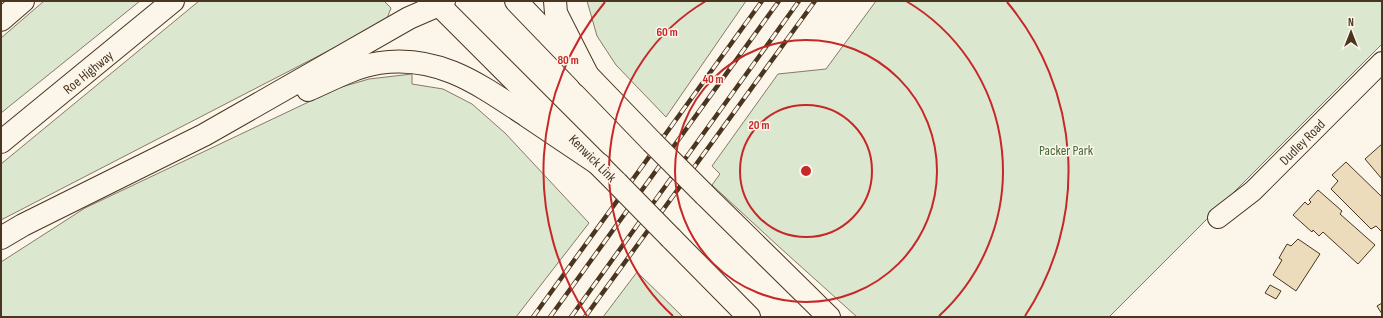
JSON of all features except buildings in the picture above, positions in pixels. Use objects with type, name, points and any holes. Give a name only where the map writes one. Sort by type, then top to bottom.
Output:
[{"type":"highway","points":[[1,20],[23,1]]},
{"type":"highway","name":"Roe Highway","points":[[1,142],[173,1]]},
{"type":"highway","points":[[516,1],[652,142],[829,317]]},
{"type":"highway","points":[[555,1],[556,13],[588,76]]},
{"type":"highway","points":[[204,135],[439,2]]},
{"type":"highway","name":"Kenwick Link","points":[[439,2],[749,317]]},
{"type":"highway","points":[[1,238],[23,225],[204,135],[359,68],[379,63],[400,61],[422,63],[446,69],[479,84],[600,165]]},
{"type":"street","name":"Dudley Road","points":[[1218,218],[1253,191],[1382,62]]},
{"type":"green space","points":[[44,1],[140,1],[1,113],[1,38]]},
{"type":"green space","points":[[199,1],[384,1],[391,8],[386,21],[1,220],[1,164]]},
{"type":"green space","points":[[587,1],[746,1],[666,117],[616,65],[597,36]]},
{"type":"green space","name":"Packer Park","points":[[876,1],[1382,1],[1382,44],[1109,317],[857,317],[712,185],[720,174],[712,166],[778,74],[826,69]]},
{"type":"green space","points":[[412,74],[412,84],[443,89],[472,104],[505,133],[589,223],[516,317],[1,317],[1,262],[85,208],[338,88],[369,79]]},
{"type":"green space","points":[[637,272],[683,317],[603,317]]},
{"type":"railway","points":[[533,317],[762,1]]},
{"type":"railway","points":[[550,317],[779,1]]},
{"type":"railway","points":[[571,317],[799,1]]},
{"type":"railway","points":[[585,317],[815,1]]}]
